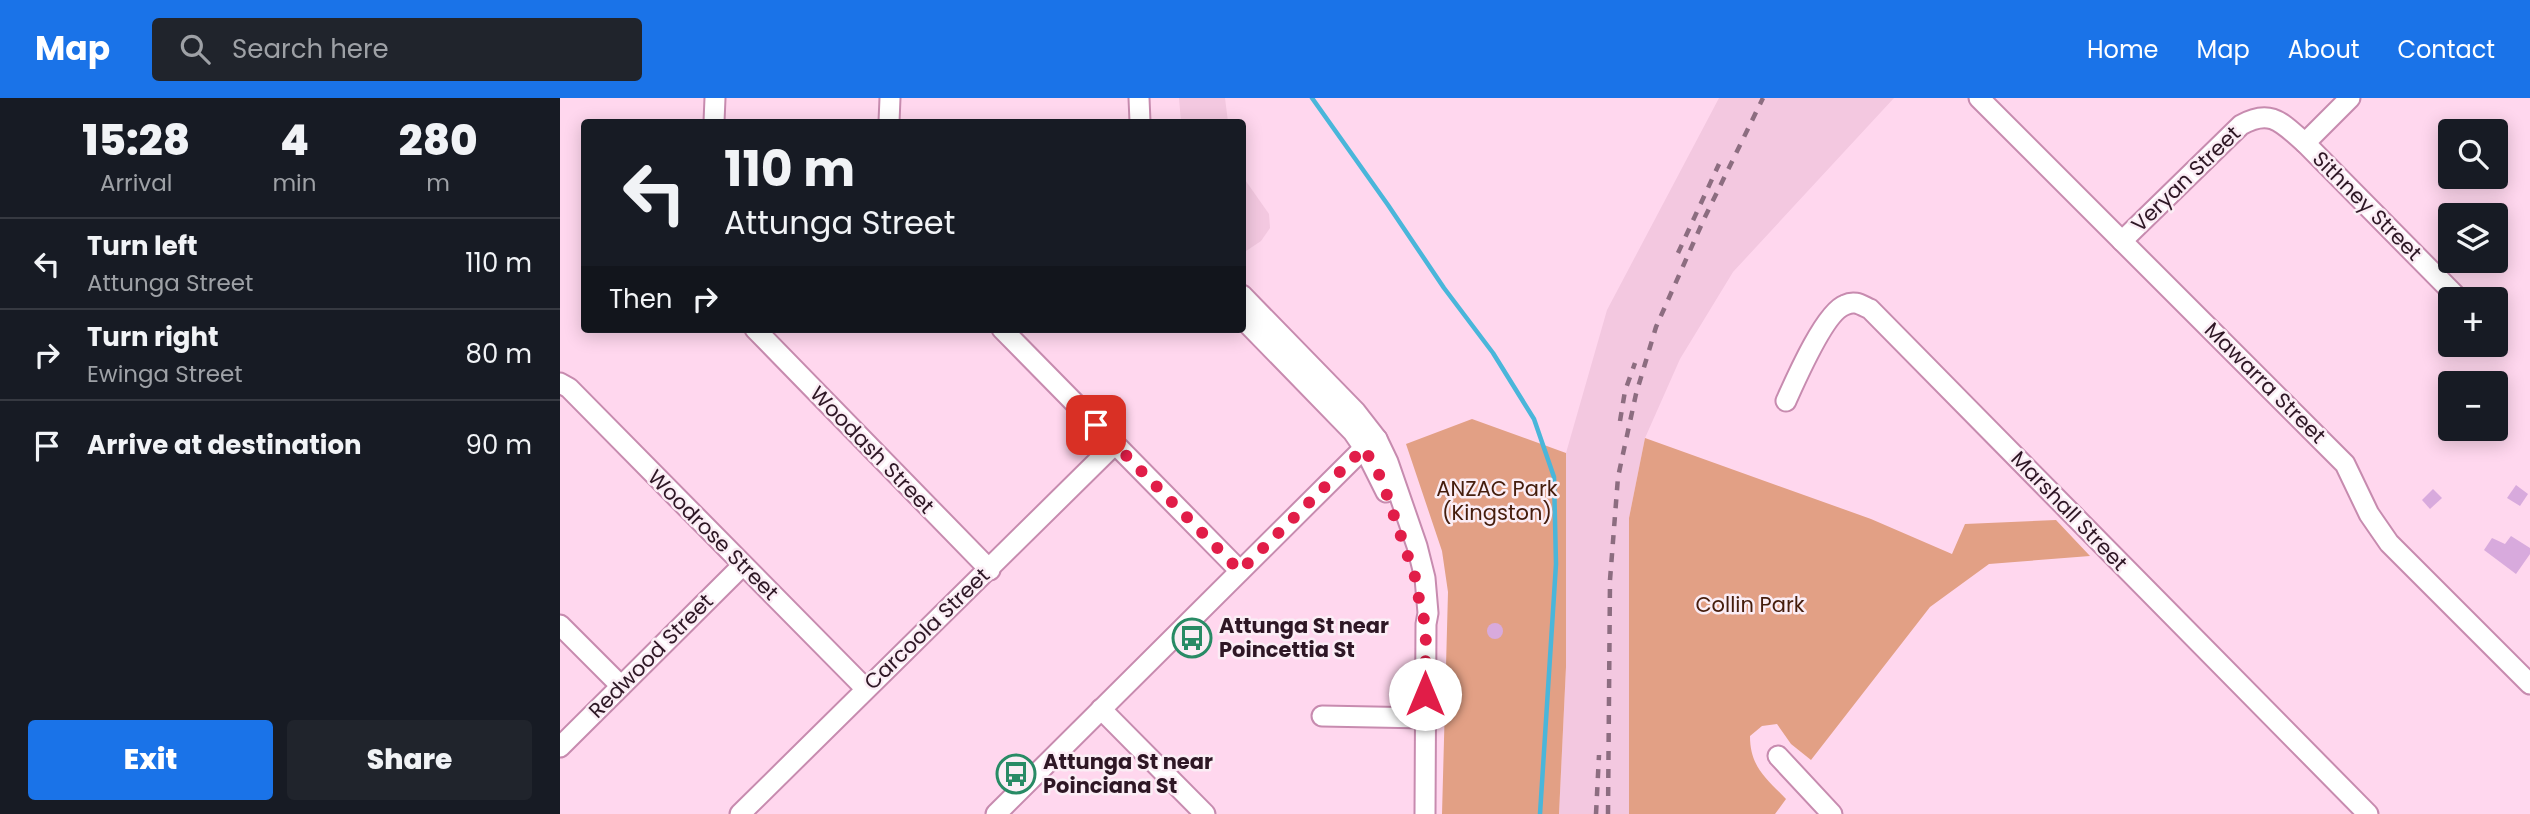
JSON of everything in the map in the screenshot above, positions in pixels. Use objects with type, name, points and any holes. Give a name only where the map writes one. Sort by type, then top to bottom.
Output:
[{"type":"street","points":[[714,119],[715,98]]},
{"type":"street","points":[[889,119],[890,98]]},
{"type":"street","points":[[1128,98],[1129,119]]},
{"type":"street","points":[[1139,98],[1140,119]]},
{"type":"street","name":"Mawarra Street","points":[[1979,98],[2345,464],[2369,514],[2389,543],[2530,684]]},
{"type":"street","points":[[2305,142],[2350,98]]},
{"type":"street","name":"Veryan Street","points":[[2122,241],[2241,125],[2254,117],[2269,116],[2305,142]]},
{"type":"street","name":"Sithney Street","points":[[2305,142],[2447,287]]},
{"type":"street","points":[[1246,299],[1356,412],[1371,444],[1392,473],[1417,546],[1425,579],[1428,613],[1424,814]]},
{"type":"street","name":"Marshall Street","points":[[1786,401],[1800,368],[1833,314],[1843,305],[1857,302],[1870,309],[2368,814]]},
{"type":"street","points":[[1246,322],[1337,415],[1371,444]]},
{"type":"street","name":"Woodash Street","points":[[759,333],[990,570]]},
{"type":"street","points":[[1006,333],[1240,571]]},
{"type":"street","name":"Woodrose Street","points":[[560,383],[569,388],[865,688]]},
{"type":"street","name":"Carcoola Street","points":[[740,814],[1115,444]]},
{"type":"street","points":[[996,814],[1371,444]]},
{"type":"street","name":"Redwood Street","points":[[560,747],[743,565]]},
{"type":"street","points":[[560,625],[621,686]]},
{"type":"street","points":[[1101,709],[1205,814]]},
{"type":"street","points":[[1322,716],[1425,718]]},
{"type":"street","points":[[1772,752],[1832,814]]},
{"type":"shaded area","points":[[1179,98],[1225,98],[1228,119],[1181,119]]},
{"type":"shaded area","points":[[1719,98],[1894,98],[1733,272],[1680,359],[1645,438],[1629,518],[1629,814],[1559,814],[1566,667],[1566,453],[1607,310]]},
{"type":"shaded area","points":[[1246,181],[1269,214],[1270,228],[1261,241],[1246,251]]},
{"type":"green space","name":"ANZAC Park (Kingston)","points":[[1472,419],[1566,453],[1566,667],[1559,814],[1442,814],[1448,592],[1442,551],[1406,444]]},
{"type":"green space","name":"Collin Park","points":[[1645,438],[1871,519],[1952,554],[1965,524],[2056,520],[2090,556],[1989,564],[1930,607],[1811,760],[1791,744],[1777,724],[1762,726],[1750,736],[1751,747],[1760,771],[1786,799],[1775,814],[1629,814],[1629,518]]},
{"type":"building","points":[[2516,485],[2528,494],[2520,506],[2507,498]]},
{"type":"building","points":[[2433,489],[2442,498],[2430,509],[2422,500]]},
{"type":"building","points":[[2511,536],[2530,548],[2530,554],[2516,574],[2484,550],[2492,538],[2505,544]]},
{"type":"building","points":[[1495,623],[1501,625],[1501,637],[1495,639],[1489,637],[1487,631],[1489,625]]},
{"type":"waterway","points":[[1312,98],[1444,288],[1493,353],[1534,419],[1554,477],[1556,564],[1540,814]]},
{"type":"railway","points":[[1608,814],[1610,580],[1618,477],[1636,394],[1656,327],[1704,219],[1763,98]]},
{"type":"railway","points":[[1678,253],[1719,164]]},
{"type":"railway","points":[[1620,421],[1625,391],[1635,363]]},
{"type":"railway","points":[[1596,814],[1599,755]]},
{"type":"place","name":"Attunga St near Poincettia St","points":[[1192,638]]},
{"type":"place","name":"Attunga St near Poinciana St","points":[[1016,774]]},
{"type":"route","points":[[1096,425],[1240,571],[1364,448],[1381,478],[1416,580],[1421,612],[1426,624],[1425,694]]}]
